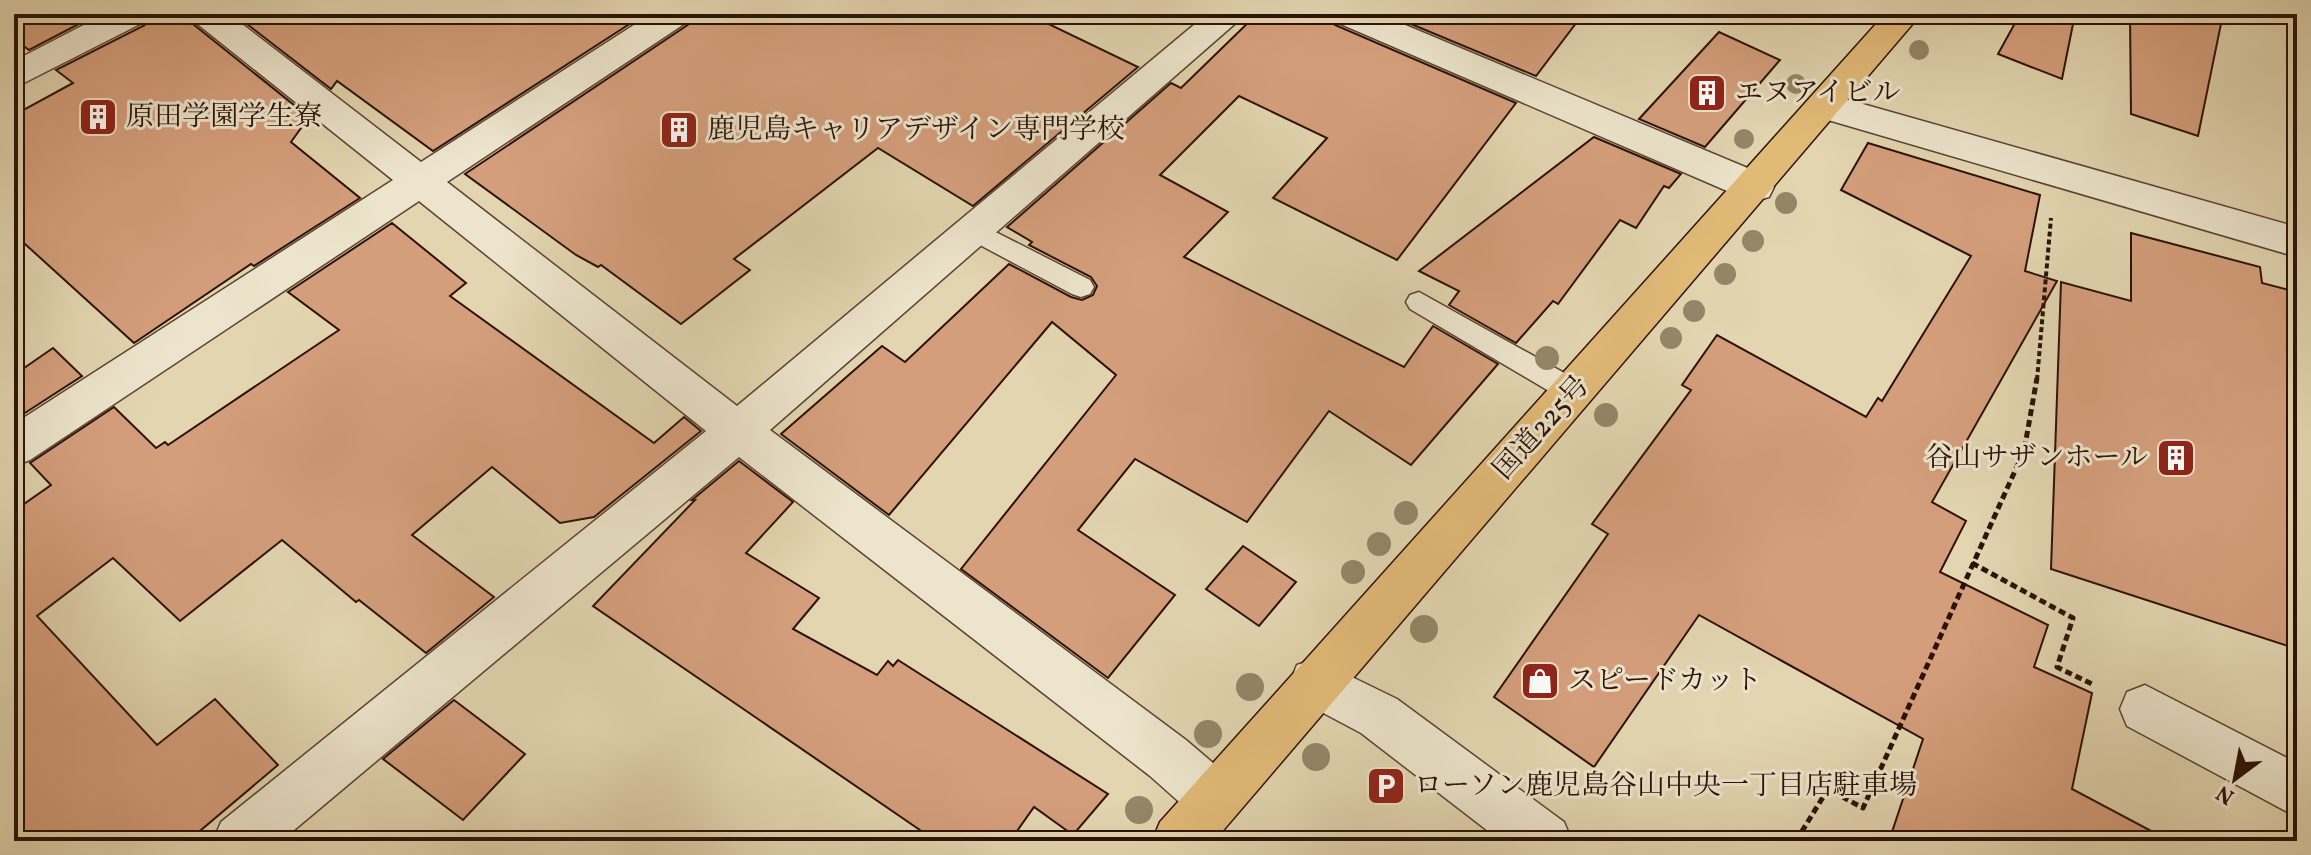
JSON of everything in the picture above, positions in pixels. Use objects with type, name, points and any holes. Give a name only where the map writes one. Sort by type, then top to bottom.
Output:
[{"type":"highway","name":"国道225号","points":[[1179,841],[1315,682],[1755,187],[1904,14]]},
{"type":"street","points":[[14,76],[132,14]]},
{"type":"street","points":[[207,14],[416,182],[1168,758],[1214,798]]},
{"type":"street","points":[[14,447],[675,14]]},
{"type":"street","points":[[240,841],[738,431],[1229,14]]},
{"type":"street","points":[[1348,14],[1755,187]]},
{"type":"street","points":[[1824,106],[2297,242]]},
{"type":"street","points":[[1315,682],[1379,716],[1545,841]]},
{"type":"street","points":[[2145,709],[2297,791]]},
{"type":"lane","points":[[974,230],[1081,287]]},
{"type":"lane","points":[[1419,302],[1574,392]]},
{"type":"path","points":[[1796,841],[1828,789],[1863,808],[2024,451],[2035,402],[2052,208]]},
{"type":"path","points":[[1972,563],[2073,618],[2057,667],[2145,709]]},
{"type":"building","points":[[14,14],[98,14],[29,50],[14,39]]},
{"type":"building","points":[[152,14],[187,14],[193,24],[309,117],[291,142],[360,198],[254,266],[251,264],[134,343],[14,234],[14,115],[73,83],[56,70],[145,25]]},
{"type":"building","points":[[234,14],[645,14],[433,151],[337,81],[331,89]]},
{"type":"building","points":[[695,14],[1028,14],[1138,67],[973,206],[878,148],[734,259],[750,270],[681,324],[601,265],[598,267],[576,255],[465,174],[689,24]]},
{"type":"building","points":[[1257,14],[1328,14],[1335,25],[1516,103],[1397,260],[1273,198],[1327,138],[1239,96],[1160,175],[1228,212],[1184,257],[1404,367],[1433,326],[1498,364],[1411,465],[1329,411],[1247,522],[1135,459],[1078,530],[1175,595],[1108,678],[961,569],[1116,375],[1052,322],[889,515],[781,434],[882,346],[905,362],[1009,264],[1071,297],[1082,300],[1093,295],[1097,286],[1091,277],[1029,245],[1032,242],[1007,227],[1171,83],[1181,88]]},
{"type":"building","points":[[1387,14],[1583,14],[1536,76]]},
{"type":"building","points":[[2020,14],[2075,14],[2062,79],[1998,54]]},
{"type":"building","points":[[2130,14],[2223,14],[2198,136],[2131,114]]},
{"type":"building","name":"エヌアイビル","points":[[1719,32],[1780,60],[1705,147],[1639,119]]},
{"type":"building","points":[[1594,137],[1681,174],[1669,188],[1664,186],[1636,228],[1620,220],[1558,304],[1553,301],[1516,343],[1449,305],[1459,291],[1419,271]]},
{"type":"building","points":[[1868,143],[2040,195],[2025,271],[2057,281],[1932,502],[1966,521],[1940,572],[2048,625],[2034,667],[2092,693],[2072,789],[2170,841],[1889,841],[1923,739],[1699,615],[1594,767],[1494,697],[1608,534],[1592,524],[1691,390],[1682,385],[1717,335],[1866,417],[1878,398],[1882,401],[1971,256],[1841,190]]},
{"type":"building","points":[[392,223],[466,283],[450,296],[654,443],[684,417],[701,431],[594,517],[560,523],[492,467],[412,535],[494,597],[426,653],[359,600],[356,602],[282,540],[180,621],[113,558],[37,616],[157,745],[215,699],[278,765],[188,841],[14,841],[14,511],[51,485],[30,463],[114,407],[156,448],[165,442],[168,445],[339,330],[288,292]]},
{"type":"building","name":"谷山サザンホール","points":[[2131,233],[2260,267],[2262,283],[2297,292],[2297,649],[2051,569],[2061,282],[2131,301]]},
{"type":"building","points":[[53,348],[82,376],[14,420],[14,375]]},
{"type":"building","points":[[739,461],[793,502],[746,553],[819,598],[793,629],[877,675],[888,661],[893,666],[898,660],[1108,794],[1073,835],[1034,807],[1010,841],[936,841],[593,606],[695,500],[692,500]]},
{"type":"building","points":[[1243,546],[1296,582],[1259,626],[1206,589]]},
{"type":"building","points":[[454,700],[525,754],[463,820],[383,759]]},
{"type":"place","name":"エヌアイビル","points":[[1707,93]]},
{"type":"place","name":"原田学園学生寮","points":[[98,117]]},
{"type":"place","name":"鹿児島キャリアデザイン専門学校","points":[[679,130]]},
{"type":"place","name":"谷山サザンホール","points":[[2176,458]]},
{"type":"place","name":"スピードカット","points":[[1540,681]]},
{"type":"place","name":"ローソン鹿児島谷山中央一丁目店駐車場","points":[[1386,786]]}]
